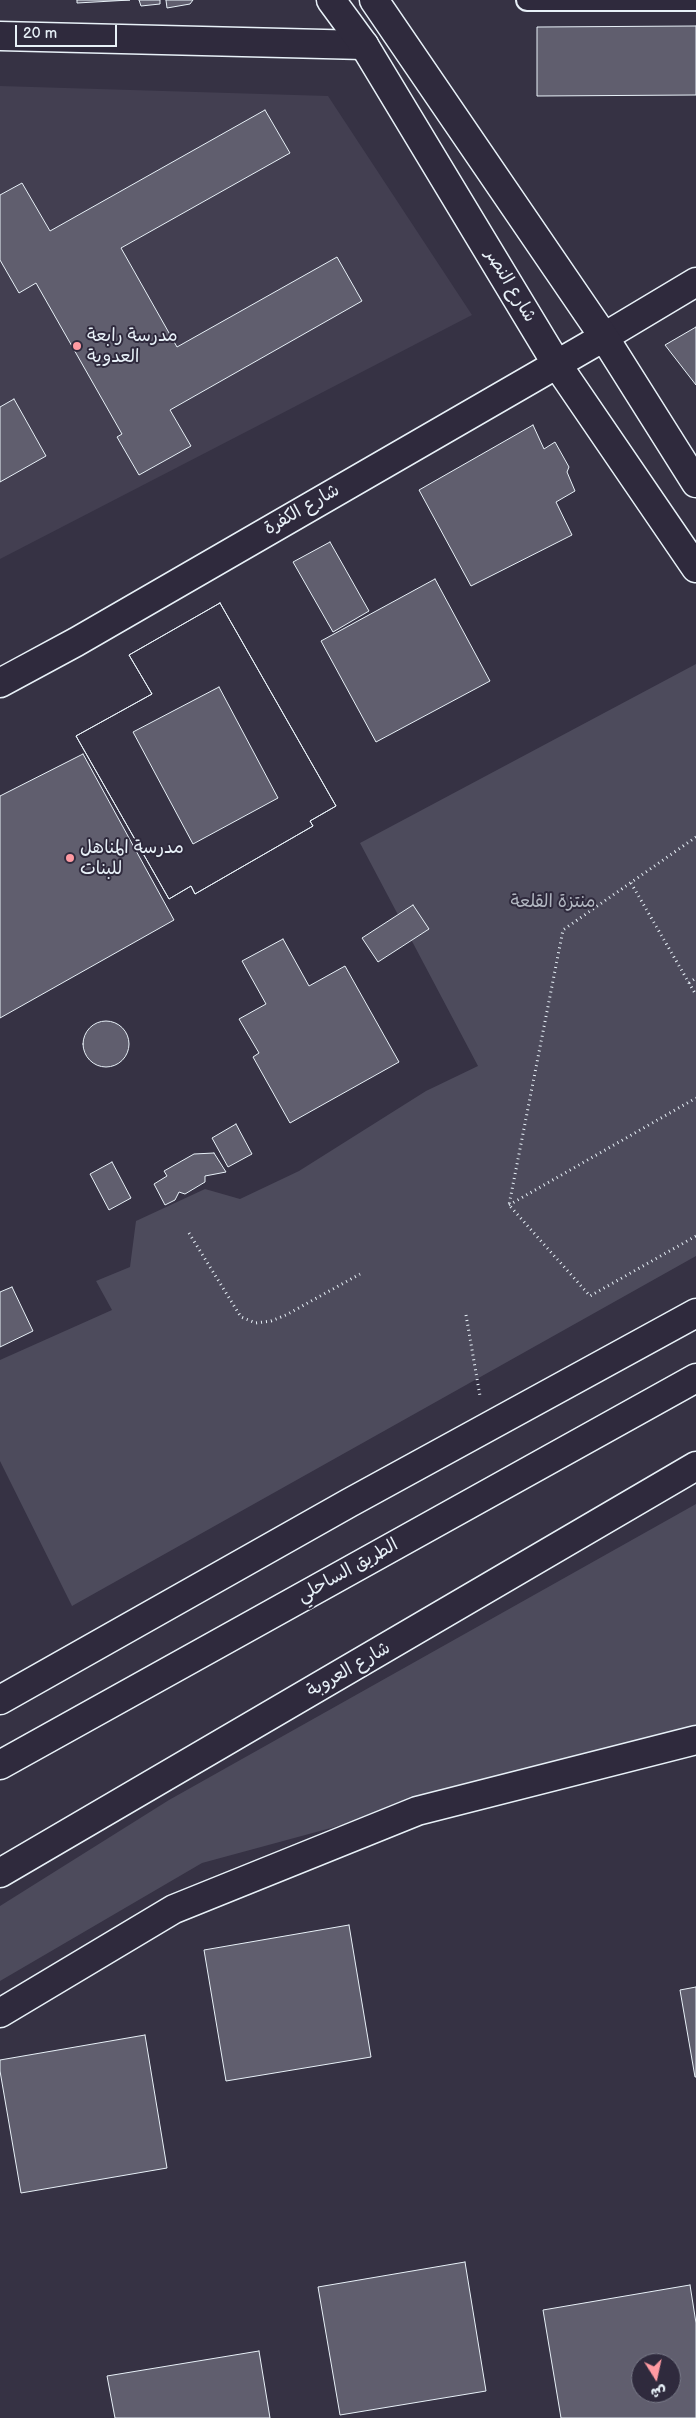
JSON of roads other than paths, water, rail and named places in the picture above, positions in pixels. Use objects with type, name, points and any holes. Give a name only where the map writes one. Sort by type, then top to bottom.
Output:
[{"type":"main road","name":"شارع النصر","points":[[331,0],[364,45],[556,363],[696,568]]},
{"type":"main road","points":[[374,0],[604,337],[696,483]]},
{"type":"main road","points":[[0,36],[364,45]]},
{"type":"main road","name":"شارع الكفرة","points":[[0,683],[76,642],[696,282]]},
{"type":"main road","points":[[0,1700],[696,1313]]},
{"type":"main road","name":"الطريق الساحلي","points":[[0,1765],[696,1378]]},
{"type":"main road","name":"شارع العروبة","points":[[0,1873],[696,1466]]},
{"type":"main road","points":[[0,2013],[174,1909],[417,1811],[696,1740]]},
{"type":"lane","points":[[527,0],[696,0]]},
{"type":"place","name":"مدرسة رابعة العدوية","points":[[77,346]]},
{"type":"place","name":"مدرسة المناهل للبنات","points":[[70,858]]},
{"type":"park label","name":"منتزة القلعة","points":[[553,902]]}]
